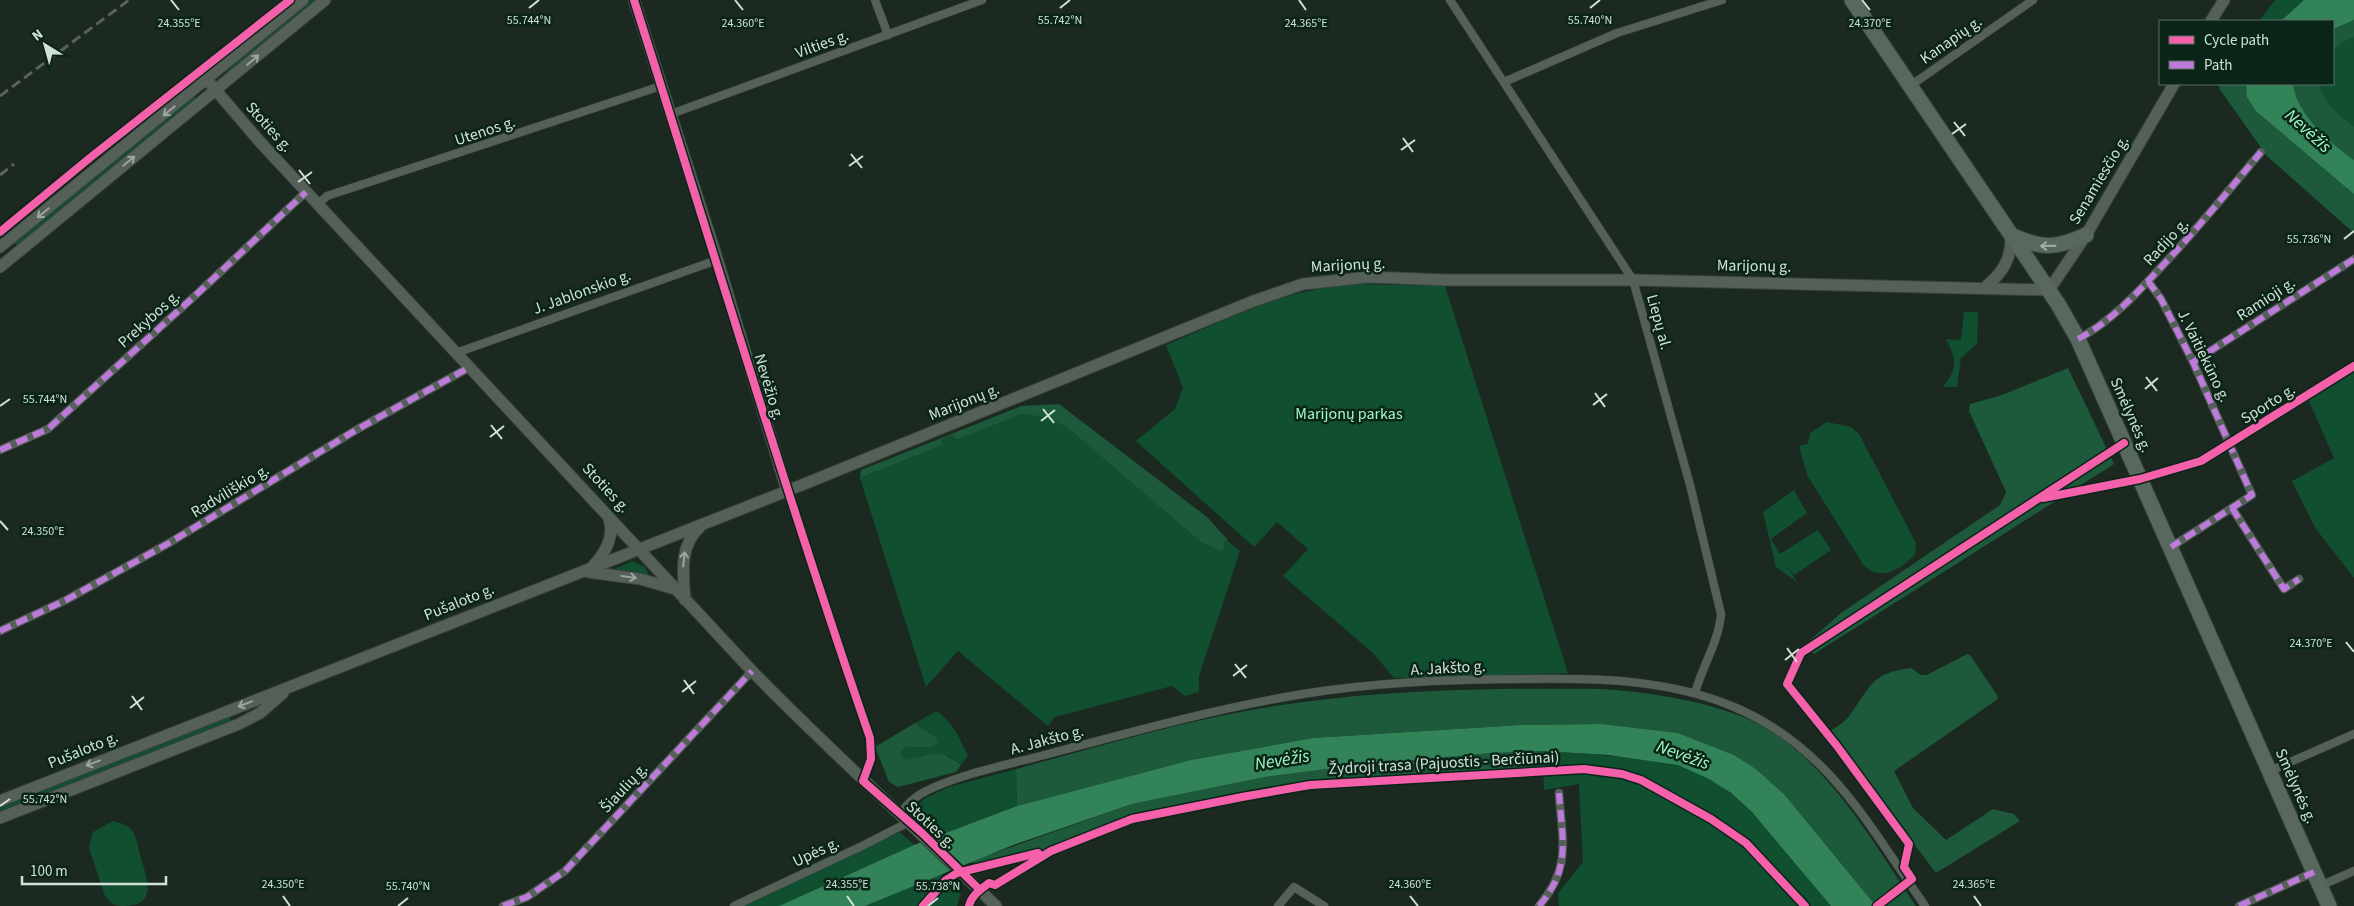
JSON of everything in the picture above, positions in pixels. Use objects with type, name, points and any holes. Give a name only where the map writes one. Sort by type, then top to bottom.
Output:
[{"type":"highway","name":"Smėlynės g.","points":[[1853,0],[2010,235],[2049,290],[2078,339],[2329,906]]},
{"type":"highway","points":[[2010,235],[2039,246],[2054,247],[2086,235]]},
{"type":"main road","points":[[15,254],[3,245],[303,0]]},
{"type":"main road","points":[[0,267],[325,0]]},
{"type":"main road","name":"Nevėžio g.","points":[[634,0],[717,260],[787,491]]},
{"type":"main road","points":[[2212,20],[2224,0]]},
{"type":"main road","name":"Stoties g.","points":[[207,80],[306,192],[640,548],[752,671],[863,781],[900,813],[996,906]]},
{"type":"main road","name":"Senamiesčio g.","points":[[2049,290],[2086,235],[2173,85]]},
{"type":"main road","points":[[1984,288],[2004,268],[2009,257],[2010,235]]},
{"type":"main road","name":"Marijonų g.","points":[[640,548],[787,491],[1251,302],[1303,284],[1369,278],[1633,280],[2049,290]]},
{"type":"main road","points":[[585,571],[602,556],[609,542],[611,525],[606,512]]},
{"type":"main road","points":[[686,600],[684,554],[693,534],[703,524]]},
{"type":"main road","name":"Pušaloto g.","points":[[0,801],[640,548]]},
{"type":"main road","points":[[585,571],[640,579],[677,590]]},
{"type":"main road","name":"Pušaloto g.","points":[[0,818],[239,724],[260,713],[290,687]]},
{"type":"street","points":[[875,0],[888,35]]},
{"type":"street","name":"Vilties g.","points":[[671,114],[982,0]]},
{"type":"street","name":"Liepų al.","points":[[1450,0],[1633,280],[1690,485],[1721,614],[1720,625],[1701,672],[1695,694]]},
{"type":"street","points":[[1504,82],[1617,33],[1722,0]]},
{"type":"street","name":"Kanapių g.","points":[[1910,86],[2033,0]]},
{"type":"street","name":"Utenos g.","points":[[318,204],[327,196],[661,86]]},
{"type":"street","name":"Radijo g.","points":[[2078,339],[2095,330],[2148,281],[2197,229],[2261,152]]},
{"type":"street","name":"Prekybos g.","points":[[0,450],[48,429],[306,192]]},
{"type":"street","name":"Ramioji g.","points":[[2193,362],[2354,259]]},
{"type":"street","name":"J. Jablonskio g.","points":[[456,353],[717,260]]},
{"type":"street","name":"J. Vaitiekūno g.","points":[[2148,281],[2161,298],[2193,362],[2252,495],[2171,547]]},
{"type":"street","name":"Radviliškio g.","points":[[0,631],[66,600],[169,543],[356,430],[470,367]]},
{"type":"street","name":"Sporto g.","points":[[2230,443],[2321,388]]},
{"type":"street","name":"Nevėžio g.","points":[[787,491],[872,745],[871,759],[863,781]]},
{"type":"street","points":[[2232,508],[2284,588],[2300,579]]},
{"type":"street","name":"Šiaulių g.","points":[[503,906],[528,897],[565,871],[752,671]]},
{"type":"street","name":"A. Jakšto g.","points":[[900,813],[917,796],[955,780],[1114,736],[1304,694],[1373,686],[1471,679],[1570,678],[1625,680],[1660,685],[1695,694],[1733,706],[1770,724],[1817,760],[1854,801],[1925,906]]},
{"type":"street","points":[[2270,771],[2354,734]]},
{"type":"street","points":[[1539,906],[1551,892],[1559,877],[1562,862],[1559,793]]},
{"type":"street","name":"Upės g.","points":[[734,906],[862,846],[908,822]]},
{"type":"street","points":[[2239,906],[2317,879],[2354,871]]},
{"type":"street","points":[[1278,906],[1294,887],[1324,906]]},
{"type":"green space","points":[[311,0],[318,0],[229,74],[226,70]]},
{"type":"green space","points":[[2275,0],[2354,0],[2354,233],[2267,156],[2219,88],[2220,85],[2334,85],[2334,20],[2260,20]]},
{"type":"green space","points":[[194,96],[197,100],[17,246],[14,243]]},
{"type":"green space","name":"Marijonų parkas","points":[[1356,284],[1445,286],[1568,673],[1394,678],[1373,653],[1283,576],[1308,549],[1277,522],[1254,547],[1136,441],[1175,409],[1183,388],[1166,345],[1235,315],[1282,298],[1331,287]]},
{"type":"green space","points":[[1964,312],[1978,312],[1977,344],[1961,358],[1957,387],[1943,387],[1951,375],[1954,364],[1954,359],[1946,339],[1961,340]]},
{"type":"green space","points":[[2354,370],[2354,578],[2316,529],[2292,481],[2334,458],[2308,399]]},
{"type":"green space","points":[[1027,410],[1080,424],[1240,551],[1199,676],[1199,692],[1185,696],[1172,686],[1055,717],[1048,726],[958,651],[926,687],[860,478],[943,445],[941,440],[954,435],[955,440]]},
{"type":"green space","points":[[1827,422],[1851,427],[1859,434],[1916,543],[1915,555],[1891,572],[1878,573],[1864,566],[1807,475],[1799,446],[1808,444],[1810,433]]},
{"type":"green space","points":[[1794,490],[1807,513],[1771,539],[1780,554],[1818,530],[1831,550],[1794,575],[1784,561],[1797,582],[1776,567],[1763,512]]},
{"type":"green space","points":[[633,561],[645,567],[649,575],[612,570]]},
{"type":"green space","points":[[937,711],[952,726],[968,756],[961,765],[949,756],[905,761],[901,752],[906,747],[931,747],[937,738],[915,723]]},
{"type":"green space","points":[[229,716],[231,721],[0,812],[0,806]]},
{"type":"green space","points":[[1543,751],[1607,755],[1671,763],[1703,776],[1725,789],[1764,825],[1831,906],[1559,906],[1558,893],[1583,862],[1579,784],[1544,790]]},
{"type":"green space","points":[[1016,769],[1017,806],[940,835],[915,818],[916,807],[925,798],[949,787]]},
{"type":"green space","points":[[113,821],[127,826],[133,832],[146,874],[148,890],[146,896],[135,905],[118,906],[107,899],[89,848],[93,832]]},
{"type":"green space","points":[[900,832],[914,845],[779,906],[738,906]]},
{"type":"green space","points":[[941,873],[961,892],[957,906],[865,906]]},
{"type":"shaded area","points":[[2354,20],[2354,37],[2340,43],[2334,51],[2334,29]]},
{"type":"shaded area","points":[[2220,85],[2246,85],[2246,90],[2317,161],[2354,194],[2354,233],[2267,156],[2219,88]]},
{"type":"shaded area","points":[[2293,85],[2319,85],[2328,103],[2354,127],[2354,160],[2316,127],[2307,117],[2295,95]]},
{"type":"shaded area","points":[[2068,368],[2114,464],[1814,654],[1808,650],[1809,641],[1841,613],[2000,505],[2006,492],[1969,411],[1970,404],[2002,395]]},
{"type":"shaded area","points":[[1059,404],[1207,517],[1228,540],[1224,541],[1224,549],[1220,551],[1200,541],[1066,426],[1039,416],[1021,414],[956,440],[953,435],[941,440],[943,445],[860,478],[861,470],[1021,406]]},
{"type":"shaded area","points":[[1967,654],[1970,655],[1998,699],[1894,771],[1913,808],[1946,840],[1993,809],[2014,814],[2020,821],[1936,873],[1829,732],[1848,718],[1873,682],[1880,677],[1898,670],[1911,668],[1921,675],[1927,675]]},
{"type":"shaded area","points":[[1489,689],[1601,689],[1653,694],[1722,709],[1767,729],[1793,748],[1818,771],[1840,796],[1916,906],[1876,906],[1784,794],[1756,769],[1734,755],[1678,733],[1602,724],[1522,725],[1313,738],[1191,760],[1017,806],[1016,769],[1158,730],[1230,714],[1303,702],[1377,694]]},
{"type":"shaded area","points":[[915,723],[937,738],[938,743],[932,747],[906,747],[901,752],[905,760],[939,754],[953,759],[961,765],[956,772],[898,787],[889,782],[875,747]]},
{"type":"shaded area","points":[[1543,751],[1544,769],[1337,781],[1272,788],[1132,819],[1051,851],[982,865],[969,862],[1132,804],[1265,777],[1359,765],[1492,753]]},
{"type":"water","points":[[2304,0],[2354,0],[2354,20],[2334,29],[2334,20],[2282,20]]},
{"type":"water","name":"Nevėžis","points":[[2246,85],[2293,85],[2295,95],[2307,117],[2325,136],[2354,160],[2354,194],[2256,111],[2247,97]]},
{"type":"water","name":"Nevėžis","points":[[1602,724],[1678,733],[1734,755],[1756,769],[1784,794],[1876,906],[1831,906],[1752,812],[1731,793],[1709,779],[1678,765],[1608,755],[1543,751],[1492,753],[1359,765],[1265,777],[1132,804],[1013,845],[865,906],[779,906],[914,845],[1017,806],[1191,760],[1313,738],[1521,725]]},
{"type":"railway","points":[[0,96],[129,0]]},
{"type":"railway","points":[[0,175],[14,164]]},
{"type":"marked path","points":[[2078,339],[2113,315],[2154,275],[2261,152]]},
{"type":"marked path","points":[[0,450],[48,429],[306,192]]},
{"type":"marked path","points":[[2193,362],[2354,259]]},
{"type":"marked path","points":[[2148,281],[2161,299],[2193,362],[2252,495],[2171,547]]},
{"type":"marked path","points":[[0,631],[66,600],[169,543],[356,430],[470,367]]},
{"type":"marked path","points":[[2232,508],[2284,589],[2299,579]]},
{"type":"marked path","points":[[503,906],[527,897],[565,871],[752,671]]},
{"type":"marked path","points":[[1539,906],[1549,892],[1561,866],[1563,839],[1559,793]]},
{"type":"marked path","points":[[2239,906],[2314,872]]},
{"type":"cycle path","points":[[0,232],[91,157],[290,0]]},
{"type":"cycle path","points":[[634,0],[779,462],[870,738],[871,759],[863,781],[922,833],[980,890]]},
{"type":"cycle path","points":[[2043,498],[2140,479],[2201,461],[2354,366]]},
{"type":"cycle path","points":[[1877,906],[1912,879],[1904,867],[1909,844],[1837,746],[1787,684],[1801,653],[2124,443]]},
{"type":"cycle path","name":"Žydroji trasa (Pajuostis - Berčiūnai)","points":[[969,906],[974,896],[989,883],[995,885],[1051,851],[1132,819],[1310,785],[1584,769],[1622,774],[1641,780],[1711,819],[1746,843],[1805,906]]},
{"type":"cycle path","points":[[923,906],[946,880],[957,873],[1038,853]]}]
